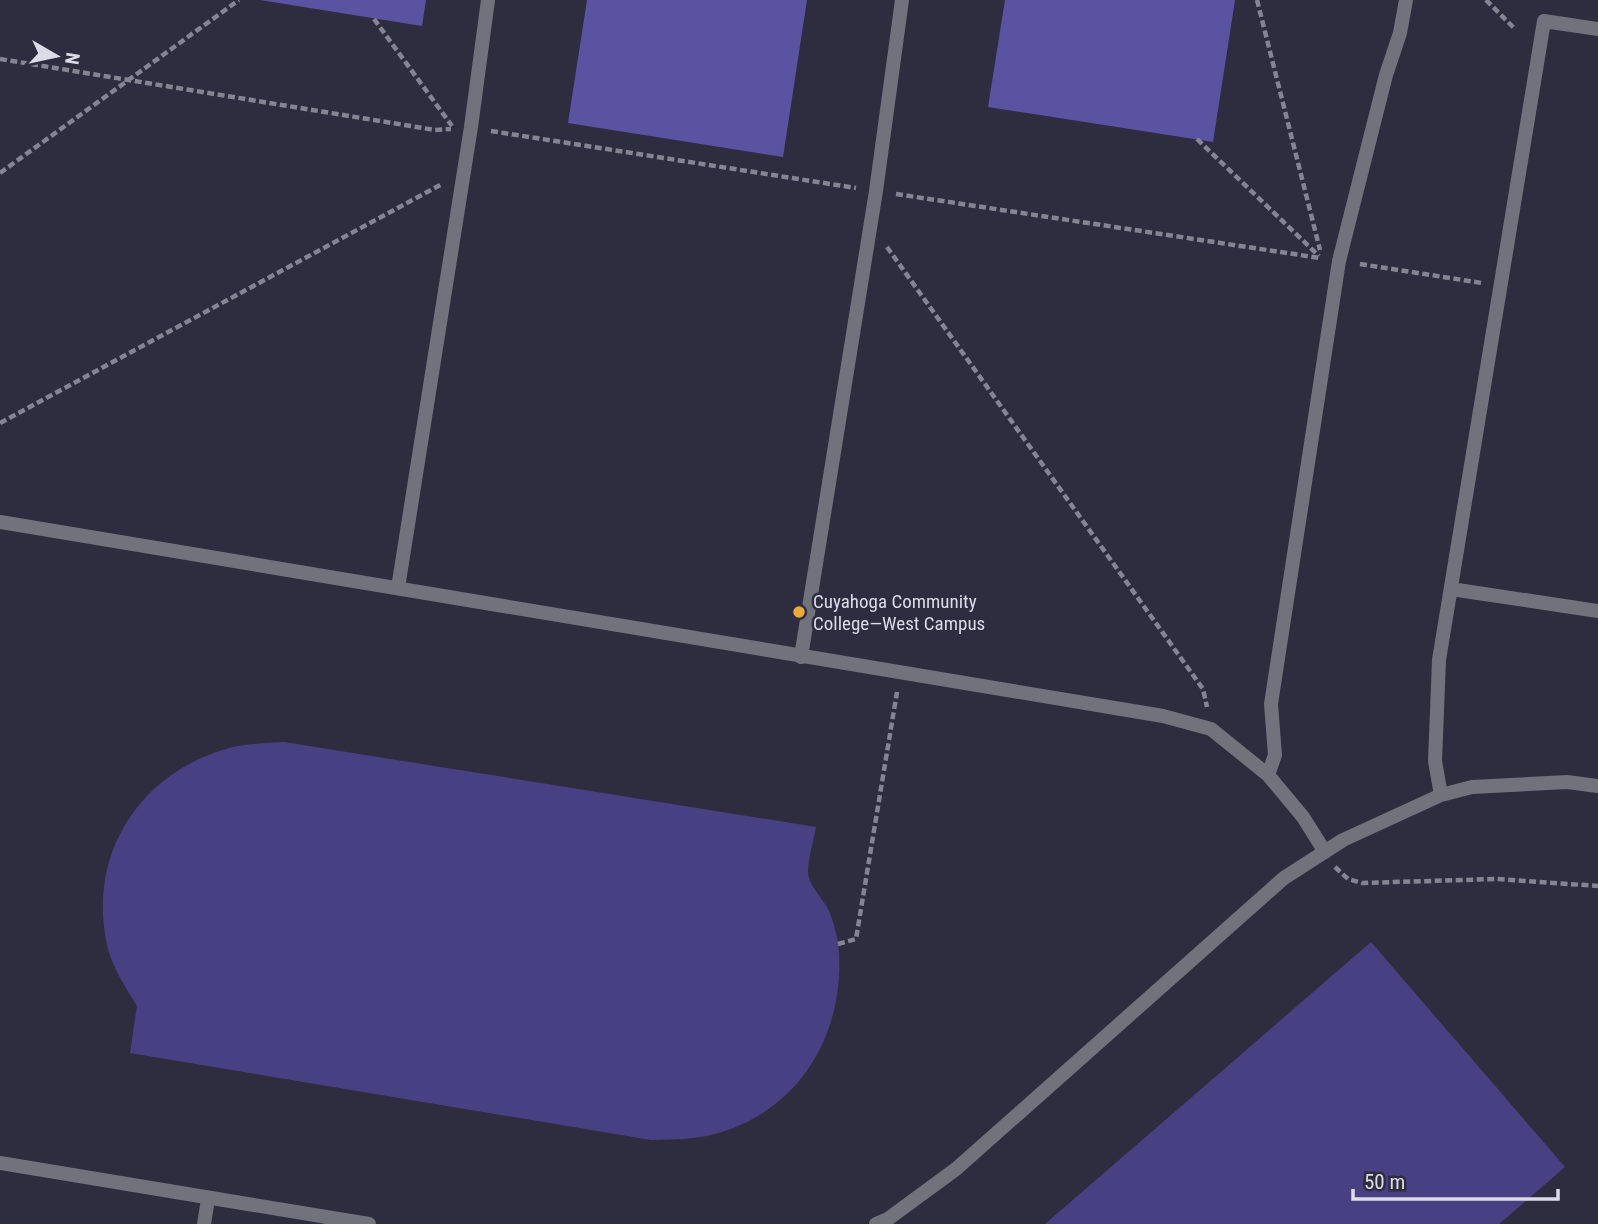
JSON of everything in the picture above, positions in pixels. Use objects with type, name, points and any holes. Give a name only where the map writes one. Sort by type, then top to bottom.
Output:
[{"type":"lane","points":[[398,589],[471,127],[488,0]]},
{"type":"lane","points":[[801,657],[876,191],[902,0]]},
{"type":"lane","points":[[1268,775],[1275,755],[1271,704],[1339,261],[1386,75],[1400,33],[1406,0]]},
{"type":"lane","points":[[1441,795],[1435,761],[1439,660],[1544,21],[1598,29]]},
{"type":"lane","points":[[0,522],[1163,716],[1211,729],[1268,775],[1303,817],[1325,852]]},
{"type":"lane","points":[[1451,589],[1598,611]]},
{"type":"lane","points":[[876,1224],[888,1219],[956,1169],[1284,878],[1343,840],[1441,795],[1472,787],[1567,782],[1598,786]]},
{"type":"lane","points":[[0,1163],[369,1224]]},
{"type":"lane","points":[[204,1224],[208,1199]]},
{"type":"path","points":[[0,173],[239,0]]},
{"type":"path","points":[[1257,0],[1322,259]]},
{"type":"path","points":[[1486,0],[1515,29]]},
{"type":"path","points":[[374,19],[454,129]]},
{"type":"path","points":[[0,59],[435,130],[471,127],[1483,283]]},
{"type":"path","points":[[1197,139],[1322,259]]},
{"type":"path","points":[[0,423],[464,172]]},
{"type":"path","points":[[870,225],[1203,689],[1211,729]]},
{"type":"path","points":[[838,944],[856,939],[900,674]]},
{"type":"path","points":[[1325,852],[1339,873],[1362,883],[1496,879],[1598,886]]},
{"type":"shaded area","points":[[284,742],[816,827],[808,874],[833,922],[838,942],[839,974],[835,1006],[826,1035],[812,1062],[794,1087],[771,1107],[745,1123],[706,1136],[651,1140],[130,1053],[137,1006],[111,957],[103,916],[104,883],[112,853],[125,825],[143,800],[166,779],[194,761],[233,747]]},
{"type":"shaded area","points":[[1371,942],[1565,1167],[1499,1224],[1045,1224]]},
{"type":"building","points":[[260,0],[426,0],[422,26]]},
{"type":"building","points":[[587,0],[807,0],[783,157],[568,123]]},
{"type":"building","points":[[1005,0],[1235,0],[1213,142],[988,107]]},
{"type":"place","name":"Cuyahoga Community College—West Campus","points":[[799,612]]}]
